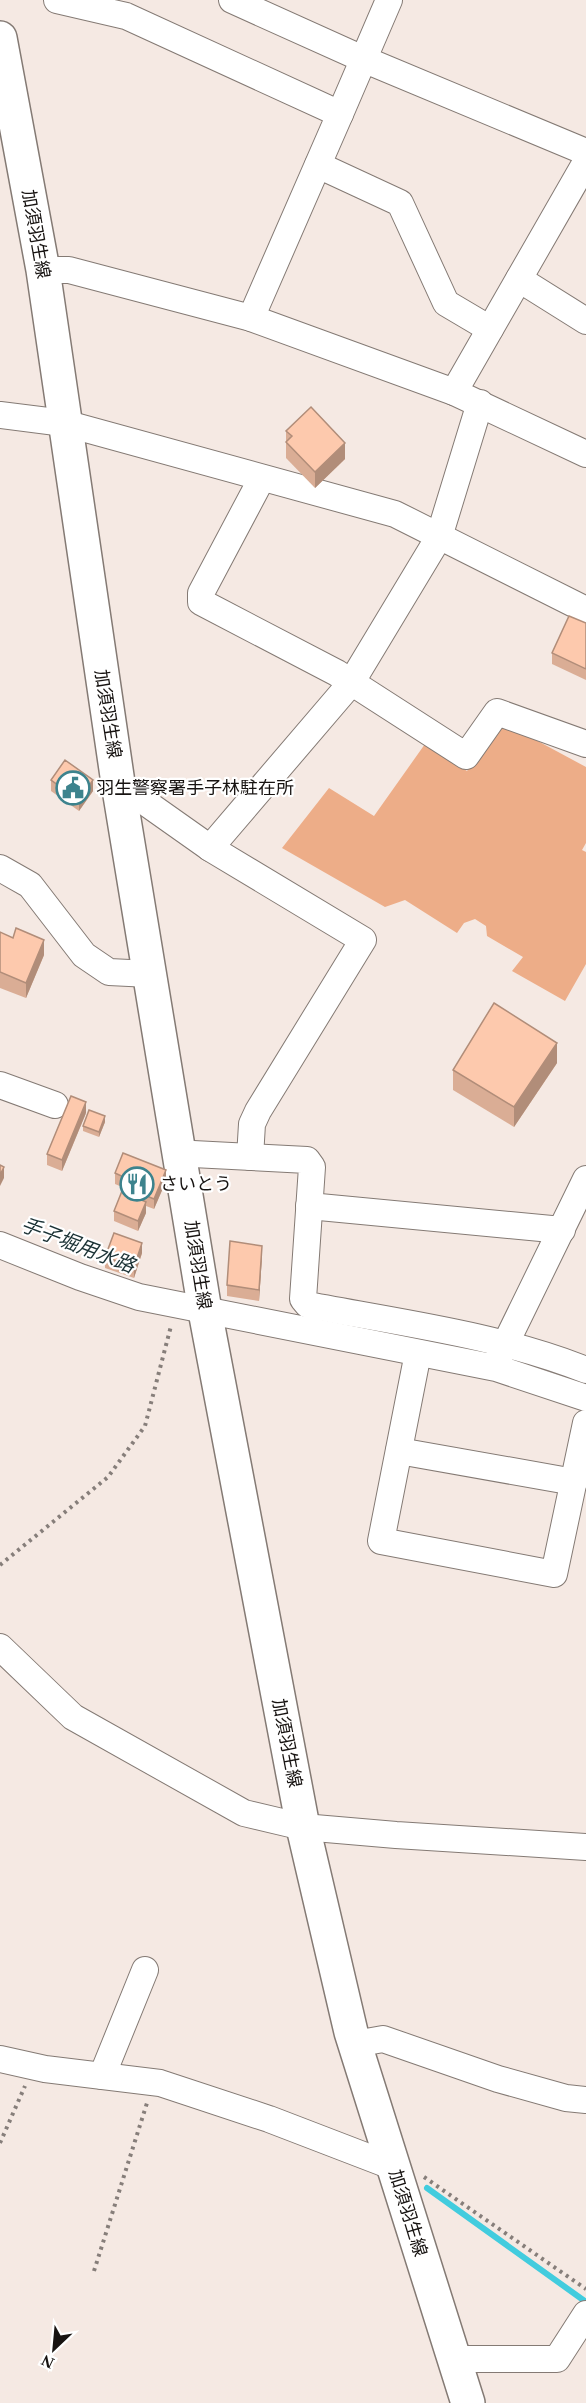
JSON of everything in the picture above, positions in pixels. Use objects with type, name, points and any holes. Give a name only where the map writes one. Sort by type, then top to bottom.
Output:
[{"type":"main road","name":"加須羽生線","points":[[0,38],[43,270],[118,783],[180,1158],[190,1308],[303,1827],[355,2044],[468,2403]]},
{"type":"street","points":[[57,0],[126,8],[340,114]]},
{"type":"street","points":[[232,0],[363,59],[586,152]]},
{"type":"street","points":[[251,318],[389,0]]},
{"type":"street","points":[[454,392],[586,162]]},
{"type":"street","points":[[318,165],[400,203],[446,303],[490,329]]},
{"type":"street","points":[[43,270],[69,270],[251,318],[454,392],[586,453]]},
{"type":"street","points":[[519,279],[586,321]]},
{"type":"street","points":[[210,848],[351,683],[439,537],[480,403]]},
{"type":"street","points":[[0,415],[64,423],[395,514],[586,610]]},
{"type":"street","points":[[262,478],[201,592],[201,602],[337,673],[466,756],[497,712],[586,744]]},
{"type":"street","points":[[118,783],[210,848],[363,940],[258,1111],[252,1124],[250,1157]]},
{"type":"street","points":[[0,868],[30,885],[84,955],[109,972],[150,974]]},
{"type":"street","points":[[0,1085],[55,1105]]},
{"type":"street","points":[[180,1158],[193,1155],[307,1160],[312,1167],[303,1299],[308,1305],[505,1343],[586,1370]]},
{"type":"street","points":[[496,1368],[505,1343],[562,1230],[580,1204],[586,1179]]},
{"type":"street","points":[[309,1206],[562,1230]]},
{"type":"street","points":[[0,1245],[80,1277],[139,1297],[496,1368],[586,1398]]},
{"type":"street","points":[[418,1353],[381,1541],[554,1574],[586,1423]]},
{"type":"street","points":[[399,1451],[573,1482]]},
{"type":"street","points":[[0,1647],[73,1717],[244,1813],[303,1827],[586,1847]]},
{"type":"street","points":[[102,2076],[145,1970]]},
{"type":"street","points":[[355,2044],[383,2039],[498,2079],[566,2098],[586,2100]]},
{"type":"street","points":[[0,2059],[33,2066],[153,2082],[269,2119],[394,2167]]},
{"type":"street","points":[[454,2359],[557,2359],[586,2314]]},
{"type":"path","points":[[0,1564],[108,1478],[145,1426],[190,1308]]},
{"type":"path","points":[[0,2143],[33,2066]]},
{"type":"path","points":[[94,2271],[153,2082]]},
{"type":"path","points":[[394,2167],[428,2178],[586,2289]]},
{"type":"shaded area","points":[[506,724],[586,767],[586,843],[582,850],[586,852],[586,964],[565,1001],[512,971],[523,957],[487,936],[486,926],[475,919],[464,923],[457,933],[405,900],[385,907],[282,848],[329,788],[374,816],[425,744],[467,771],[499,727]]},
{"type":"building","points":[[311,407],[345,443],[315,472],[286,442],[292,436],[286,431]]},
{"type":"building","points":[[569,616],[586,623],[586,669],[552,653]]},
{"type":"building","points":[[65,760],[93,780],[79,800],[51,780]]},
{"type":"building","points":[[16,928],[44,940],[26,983],[0,972],[0,932],[13,938]]},
{"type":"building","points":[[494,1003],[557,1043],[514,1107],[453,1070]]},
{"type":"building","points":[[71,1096],[86,1102],[62,1160],[47,1154]]},
{"type":"building","points":[[89,1110],[105,1116],[99,1132],[83,1126]]},
{"type":"building","points":[[123,1153],[166,1170],[154,1199],[122,1186],[126,1178],[115,1173]]},
{"type":"building","points":[[122,1191],[146,1202],[138,1221],[114,1211]]},
{"type":"building","points":[[114,1233],[142,1243],[134,1267],[105,1257]]},
{"type":"building","points":[[230,1241],[262,1246],[259,1290],[227,1285]]},
{"type":"waterway","points":[[427,2188],[586,2302]]},
{"type":"place","name":"羽生警察署手子林駐在所","points":[[73,788]]},
{"type":"place","name":"さいとう","points":[[137,1184]]},
{"type":"water label","name":"手子堀用水路","points":[[78,1245]]}]
